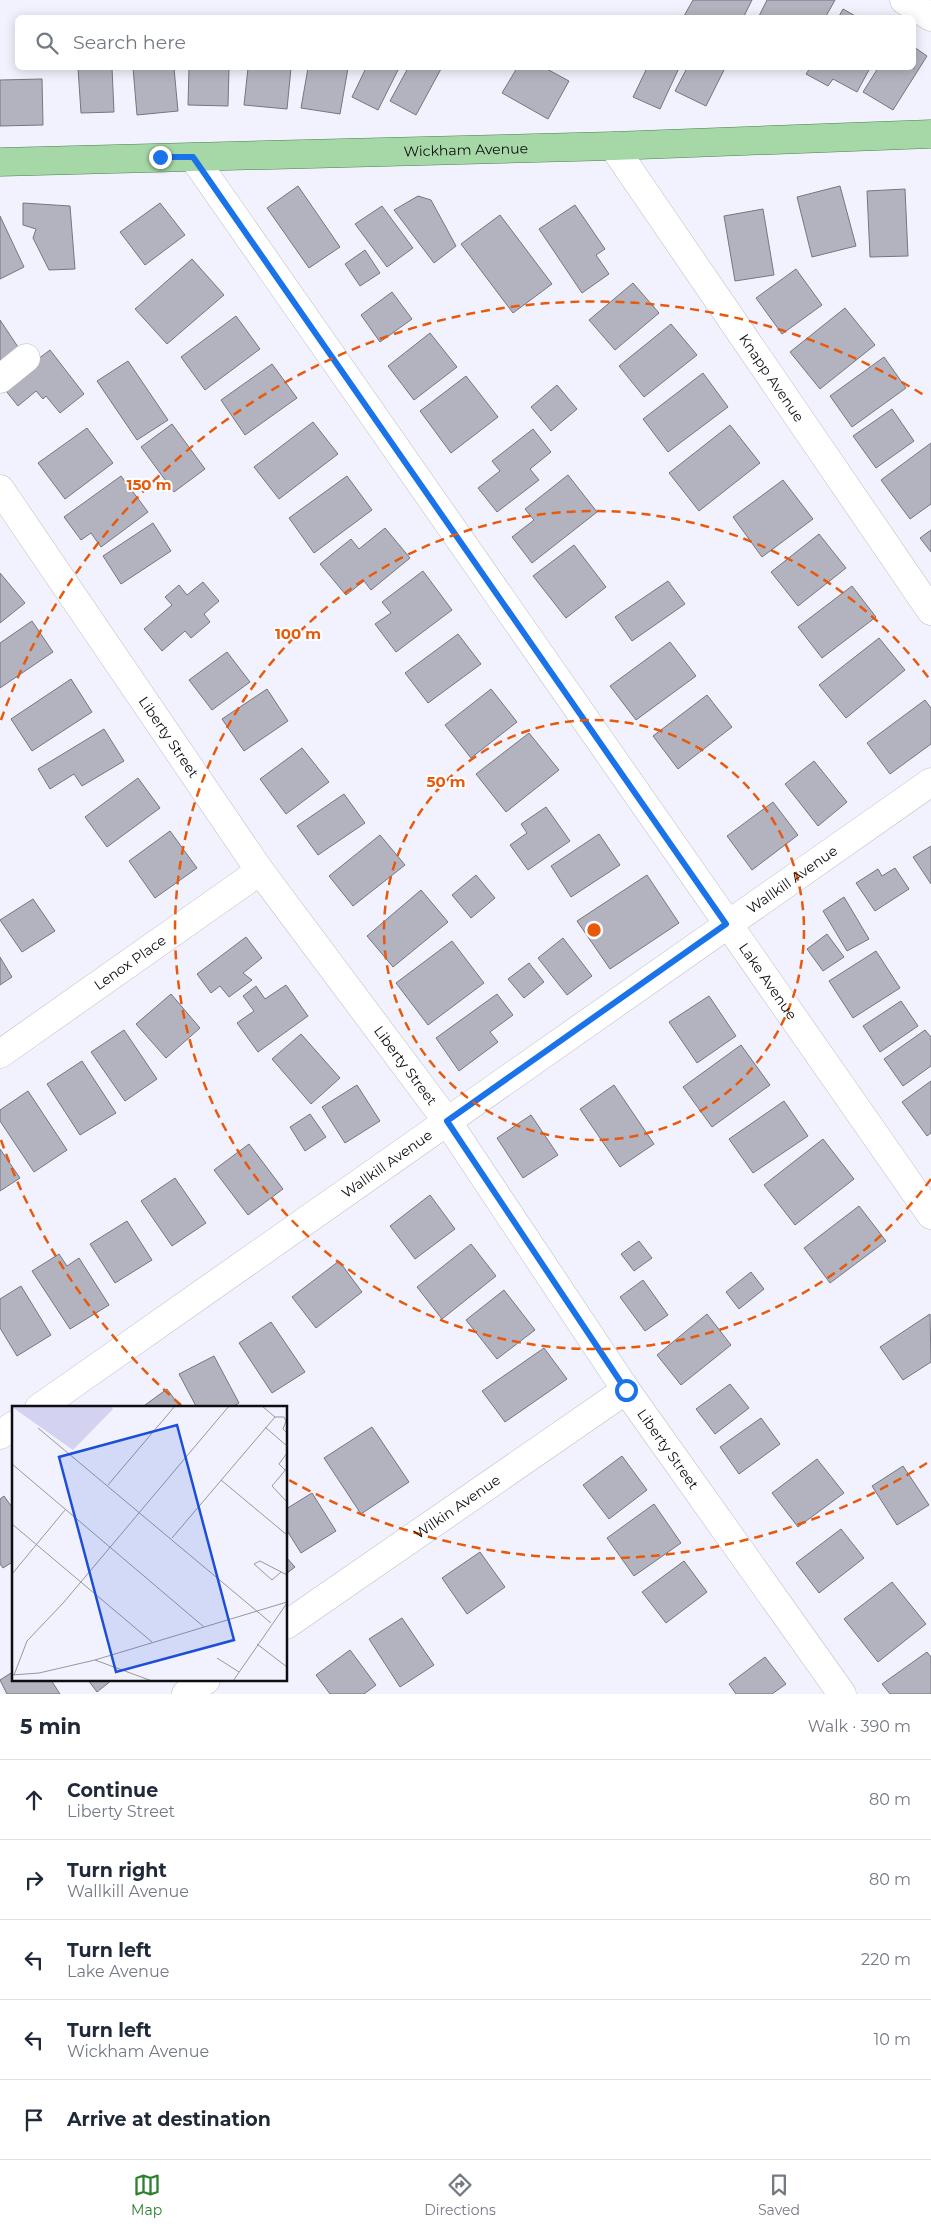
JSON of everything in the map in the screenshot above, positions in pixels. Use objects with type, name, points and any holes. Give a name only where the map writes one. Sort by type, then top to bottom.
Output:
[{"type":"main road","name":"Wickham Avenue","points":[[0,162],[613,146],[931,134]]},
{"type":"street","points":[[904,0],[931,17]]},
{"type":"street","name":"Knapp Avenue","points":[[613,146],[931,611]]},
{"type":"street","name":"Lake Avenue","points":[[193,157],[931,1216]]},
{"type":"street","points":[[0,379],[26,358]]},
{"type":"street","name":"Liberty Street","points":[[0,489],[260,871],[447,1121],[626,1390],[842,1694]]},
{"type":"street","name":"Wallkill Avenue","points":[[42,1406],[726,924],[931,782]]},
{"type":"street","name":"Lenox Place","points":[[0,1054],[260,871]]},
{"type":"street","name":"Wilkin Avenue","points":[[288,1624],[626,1390]]},
{"type":"street","points":[[0,1435],[12,1426]]},
{"type":"street","points":[[186,1694],[203,1682]]},
{"type":"building","points":[[693,0],[752,0],[744,15],[685,15]]},
{"type":"building","points":[[767,0],[835,0],[827,15],[760,15]]},
{"type":"building","points":[[843,9],[854,15],[840,15]]},
{"type":"building","points":[[916,48],[927,56],[893,110],[863,92],[877,70],[916,70]]},
{"type":"building","points":[[78,70],[112,70],[114,112],[81,113]]},
{"type":"building","points":[[133,70],[174,70],[178,111],[137,115]]},
{"type":"building","points":[[189,70],[229,70],[228,106],[188,105]]},
{"type":"building","points":[[248,70],[291,70],[287,109],[244,105]]},
{"type":"building","points":[[308,70],[348,70],[340,114],[301,108]]},
{"type":"building","points":[[365,70],[398,70],[378,110],[352,97]]},
{"type":"building","points":[[407,70],[440,70],[416,115],[390,101]]},
{"type":"building","points":[[516,70],[549,70],[569,81],[548,119],[502,93]]},
{"type":"building","points":[[646,70],[678,70],[660,109],[633,97]]},
{"type":"building","points":[[686,70],[724,70],[706,106],[675,91]]},
{"type":"building","points":[[809,70],[869,70],[857,92],[833,79],[828,86],[806,74]]},
{"type":"building","points":[[42,79],[43,125],[0,126],[0,80]]},
{"type":"building","points":[[298,186],[340,247],[309,268],[267,208]]},
{"type":"building","points":[[840,186],[856,246],[812,257],[797,197]]},
{"type":"building","points":[[905,189],[908,256],[870,257],[867,191]]},
{"type":"building","points":[[418,196],[431,200],[456,246],[434,263],[394,210]]},
{"type":"building","points":[[23,203],[70,206],[75,269],[49,270],[33,238],[36,229],[23,225]]},
{"type":"building","points":[[160,203],[185,235],[145,265],[120,232]]},
{"type":"building","points":[[575,205],[605,249],[596,255],[609,274],[582,293],[539,229]]},
{"type":"building","points":[[382,206],[413,248],[387,267],[355,224]]},
{"type":"building","points":[[763,209],[774,275],[735,281],[724,216]]},
{"type":"building","points":[[500,215],[552,284],[513,313],[461,244]]},
{"type":"building","points":[[0,216],[24,267],[0,279]]},
{"type":"building","points":[[365,250],[380,273],[360,286],[345,264]]},
{"type":"building","points":[[192,259],[224,295],[167,344],[135,309]]},
{"type":"building","points":[[796,269],[822,305],[782,334],[756,298]]},
{"type":"building","points":[[633,283],[659,313],[615,350],[589,320]]},
{"type":"building","points":[[392,292],[412,319],[380,342],[361,315]]},
{"type":"building","points":[[845,308],[875,345],[820,389],[790,352]]},
{"type":"building","points":[[236,316],[260,349],[205,390],[181,357]]},
{"type":"building","points":[[0,320],[24,356],[0,371]]},
{"type":"building","points":[[671,324],[697,355],[644,397],[619,366]]},
{"type":"building","points":[[430,333],[457,367],[414,400],[388,366]]},
{"type":"building","points":[[50,350],[84,394],[60,413],[46,396],[43,399],[36,391],[18,406],[2,386]]},
{"type":"building","points":[[884,357],[906,388],[852,427],[830,396]]},
{"type":"building","points":[[128,361],[168,420],[137,440],[97,381]]},
{"type":"building","points":[[272,364],[297,398],[245,435],[221,400]]},
{"type":"building","points":[[703,373],[728,407],[668,452],[643,419]]},
{"type":"building","points":[[466,376],[498,417],[451,453],[420,411]]},
{"type":"building","points":[[557,385],[577,409],[551,431],[531,407]]},
{"type":"building","points":[[892,409],[914,441],[876,468],[853,436]]},
{"type":"building","points":[[313,422],[338,454],[279,499],[254,467]]},
{"type":"building","points":[[172,424],[205,469],[174,492],[141,447]]},
{"type":"building","points":[[730,425],[760,463],[699,511],[669,473]]},
{"type":"building","points":[[87,428],[113,463],[65,499],[38,463]]},
{"type":"building","points":[[533,429],[551,452],[530,469],[539,480],[497,512],[478,488],[500,471],[492,461]]},
{"type":"building","points":[[931,443],[931,504],[910,519],[881,480]]},
{"type":"building","points":[[568,475],[597,512],[532,563],[512,537],[534,520],[525,509]]},
{"type":"building","points":[[121,476],[148,512],[101,547],[91,533],[81,540],[64,517]]},
{"type":"building","points":[[347,476],[372,510],[314,553],[289,518]]},
{"type":"building","points":[[783,480],[813,519],[762,557],[733,517]]},
{"type":"building","points":[[153,523],[171,551],[121,584],[103,556]]},
{"type":"building","points":[[385,528],[410,558],[371,590],[364,581],[346,595],[320,564],[351,539],[359,549]]},
{"type":"building","points":[[931,530],[931,552],[920,538]]},
{"type":"building","points":[[819,534],[846,568],[798,606],[771,572]]},
{"type":"building","points":[[574,545],[606,587],[566,618],[533,576]]},
{"type":"building","points":[[423,571],[452,610],[396,652],[375,624],[391,613],[382,602]]},
{"type":"building","points":[[0,573],[25,603],[0,623]]},
{"type":"building","points":[[668,581],[685,604],[632,641],[615,617]]},
{"type":"building","points":[[203,582],[219,601],[204,614],[210,622],[191,638],[185,631],[162,651],[144,629],[172,605],[165,597],[179,585],[187,595]]},
{"type":"building","points":[[852,586],[876,617],[822,658],[798,627]]},
{"type":"building","points":[[32,621],[53,652],[0,688],[0,643]]},
{"type":"building","points":[[458,634],[481,664],[428,703],[405,673]]},
{"type":"building","points":[[879,638],[905,670],[846,718],[819,685]]},
{"type":"building","points":[[670,642],[696,676],[636,720],[610,686]]},
{"type":"building","points":[[227,652],[250,682],[212,710],[189,680]]},
{"type":"building","points":[[71,679],[92,712],[32,751],[11,719]]},
{"type":"building","points":[[267,689],[288,721],[244,751],[222,719]]},
{"type":"building","points":[[491,689],[517,722],[471,758],[445,725]]},
{"type":"building","points":[[707,695],[732,727],[678,769],[653,736]]},
{"type":"building","points":[[925,700],[931,708],[931,744],[890,774],[867,743]]},
{"type":"building","points":[[104,729],[124,761],[82,786],[74,774],[50,789],[38,769]]},
{"type":"building","points":[[529,733],[559,770],[506,812],[476,774]]},
{"type":"building","points":[[302,748],[329,782],[286,814],[260,779]]},
{"type":"building","points":[[814,761],[847,802],[818,826],[785,784]]},
{"type":"building","points":[[138,778],[160,808],[107,847],[85,817]]},
{"type":"building","points":[[344,794],[365,823],[318,855],[297,826]]},
{"type":"building","points":[[773,802],[798,835],[752,870],[727,836]]},
{"type":"building","points":[[546,807],[570,841],[528,870],[510,845],[527,833],[521,824]]},
{"type":"building","points":[[170,831],[197,868],[155,898],[129,861]]},
{"type":"building","points":[[599,834],[620,865],[571,897],[551,866]]},
{"type":"building","points":[[380,835],[405,865],[353,906],[329,876]]},
{"type":"building","points":[[931,846],[931,884],[913,857]]},
{"type":"building","points":[[895,868],[909,889],[875,911],[856,883],[878,869],[882,876]]},
{"type":"building","points":[[476,875],[495,898],[471,918],[452,895]]},
{"type":"building","points":[[647,875],[679,923],[610,969],[577,921]]},
{"type":"building","points":[[421,890],[448,922],[393,967],[367,936]]},
{"type":"building","points":[[844,897],[869,939],[847,951],[823,911]]},
{"type":"building","points":[[33,899],[55,931],[22,952],[0,920]]},
{"type":"building","points":[[827,934],[844,957],[823,971],[807,949]]},
{"type":"building","points":[[246,937],[262,958],[243,973],[252,980],[229,997],[220,986],[211,993],[197,974]]},
{"type":"building","points":[[563,938],[592,976],[567,995],[538,958]]},
{"type":"building","points":[[452,941],[484,983],[428,1025],[396,983]]},
{"type":"building","points":[[876,951],[900,988],[853,1018],[829,981]]},
{"type":"building","points":[[0,957],[12,977],[0,985]]},
{"type":"building","points":[[529,963],[544,982],[524,998],[508,979]]},
{"type":"building","points":[[286,985],[308,1016],[258,1052],[237,1023],[254,1011],[243,996],[256,986],[265,999]]},
{"type":"building","points":[[171,994],[200,1028],[166,1058],[136,1024]]},
{"type":"building","points":[[497,994],[513,1015],[490,1032],[498,1042],[459,1071],[436,1038]]},
{"type":"building","points":[[709,996],[736,1036],[697,1063],[669,1022]]},
{"type":"building","points":[[901,1001],[918,1026],[880,1052],[863,1026]]},
{"type":"building","points":[[124,1030],[157,1079],[125,1101],[91,1052]]},
{"type":"building","points":[[925,1030],[931,1037],[931,1066],[903,1086],[884,1059]]},
{"type":"building","points":[[301,1034],[340,1078],[311,1104],[272,1059]]},
{"type":"building","points":[[741,1045],[770,1085],[712,1127],[683,1087]]},
{"type":"building","points":[[82,1061],[116,1113],[80,1135],[47,1084]]},
{"type":"building","points":[[931,1081],[931,1133],[927,1136],[902,1102]]},
{"type":"building","points":[[357,1085],[380,1121],[345,1143],[322,1107]]},
{"type":"building","points":[[614,1085],[654,1144],[620,1167],[580,1109]]},
{"type":"building","points":[[28,1091],[67,1150],[34,1172],[0,1121],[0,1110]]},
{"type":"building","points":[[784,1101],[808,1136],[753,1173],[729,1139]]},
{"type":"building","points":[[310,1114],[326,1137],[305,1151],[290,1127]]},
{"type":"building","points":[[531,1115],[558,1155],[523,1178],[497,1138]]},
{"type":"building","points":[[823,1139],[854,1179],[795,1225],[764,1185]]},
{"type":"building","points":[[249,1144],[283,1189],[248,1215],[214,1170]]},
{"type":"building","points":[[0,1149],[20,1178],[0,1191]]},
{"type":"building","points":[[175,1178],[206,1223],[172,1246],[141,1201]]},
{"type":"building","points":[[430,1195],[455,1229],[415,1259],[390,1226]]},
{"type":"building","points":[[859,1206],[886,1241],[830,1283],[804,1248]]},
{"type":"building","points":[[127,1221],[152,1260],[115,1283],[90,1244]]},
{"type":"building","points":[[639,1241],[652,1258],[634,1271],[621,1254]]},
{"type":"building","points":[[471,1244],[496,1276],[442,1319],[417,1287]]},
{"type":"building","points":[[59,1254],[67,1266],[79,1258],[109,1305],[70,1329],[32,1271]]},
{"type":"building","points":[[339,1261],[362,1292],[316,1328],[292,1297]]},
{"type":"building","points":[[751,1272],[764,1289],[739,1309],[726,1292]]},
{"type":"building","points":[[643,1280],[668,1315],[645,1331],[620,1297]]},
{"type":"building","points":[[21,1286],[51,1335],[17,1356],[0,1328],[0,1299]]},
{"type":"building","points":[[504,1290],[535,1330],[497,1359],[466,1320]]},
{"type":"building","points":[[707,1314],[731,1345],[681,1385],[657,1355]]},
{"type":"building","points":[[930,1314],[931,1362],[903,1380],[880,1347]]},
{"type":"building","points":[[271,1322],[305,1372],[272,1393],[239,1343]]},
{"type":"building","points":[[544,1348],[567,1379],[505,1422],[482,1391]]},
{"type":"building","points":[[214,1356],[239,1403],[234,1406],[196,1406],[179,1374]]},
{"type":"building","points":[[730,1384],[749,1408],[715,1434],[696,1409]]},
{"type":"building","points":[[167,1389],[180,1406],[144,1406]]},
{"type":"building","points":[[761,1418],[780,1444],[739,1474],[720,1447]]},
{"type":"building","points":[[372,1427],[409,1482],[361,1514],[324,1458]]},
{"type":"building","points":[[622,1456],[647,1490],[609,1519],[583,1485]]},
{"type":"building","points":[[817,1459],[844,1493],[798,1527],[772,1493]]},
{"type":"building","points":[[903,1466],[929,1505],[897,1525],[872,1486]]},
{"type":"building","points":[[312,1493],[336,1531],[301,1553],[288,1532],[288,1508]]},
{"type":"building","points":[[4,1496],[12,1507],[12,1562],[3,1568],[0,1564],[0,1499]]},
{"type":"building","points":[[654,1504],[681,1543],[634,1576],[607,1538]]},
{"type":"building","points":[[841,1529],[864,1558],[819,1593],[796,1563]]},
{"type":"building","points":[[480,1552],[505,1587],[467,1614],[442,1578]]},
{"type":"building","points":[[288,1559],[295,1567],[288,1572]]},
{"type":"building","points":[[684,1561],[707,1592],[666,1623],[642,1592]]},
{"type":"building","points":[[892,1582],[926,1624],[878,1662],[844,1619]]},
{"type":"building","points":[[402,1618],[434,1665],[400,1687],[369,1639]]},
{"type":"building","points":[[350,1650],[376,1685],[364,1694],[330,1694],[316,1675]]},
{"type":"building","points":[[927,1652],[931,1657],[931,1694],[890,1694],[882,1684]]},
{"type":"building","points":[[765,1657],[786,1684],[772,1694],[736,1694],[729,1684]]},
{"type":"building","points":[[12,1672],[12,1682],[52,1682],[60,1694],[7,1694],[0,1680]]},
{"type":"building","points":[[90,1682],[110,1682],[97,1692]]},
{"type":"route","points":[[160,157],[193,157],[726,924],[447,1121],[626,1390]]}]
